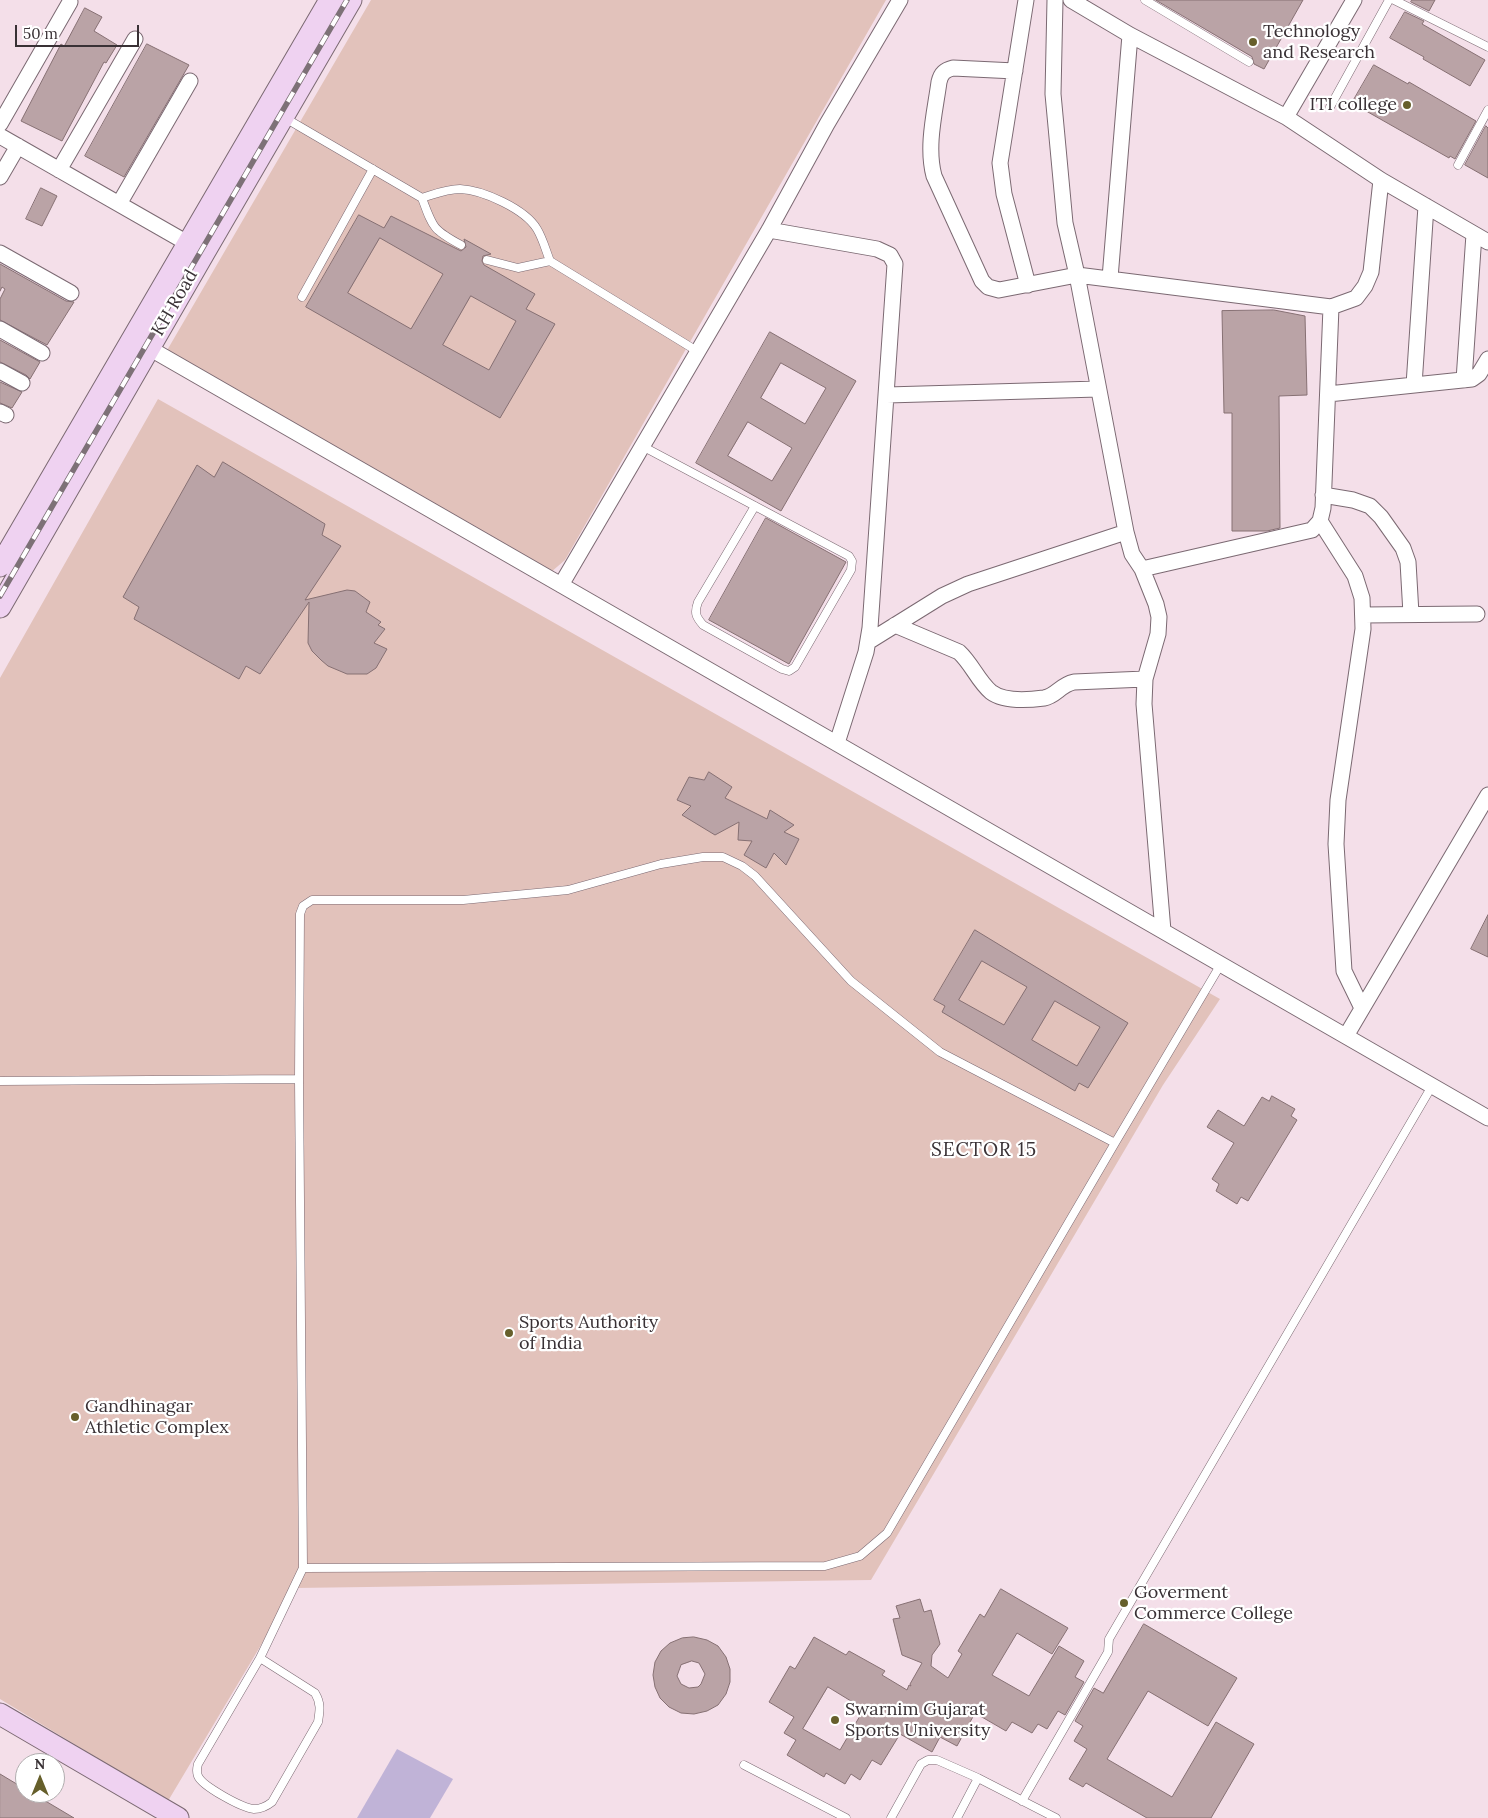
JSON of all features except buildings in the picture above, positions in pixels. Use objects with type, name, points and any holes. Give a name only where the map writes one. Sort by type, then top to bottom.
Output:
[{"type":"main road","name":"KH Road","points":[[271,125],[330,0]]},
{"type":"main road","name":"KH Road","points":[[0,607],[141,343],[271,125],[351,0]]},
{"type":"main road","name":"KH Road","points":[[0,566],[141,343]]},
{"type":"main road","points":[[0,1714],[178,1818]]},
{"type":"street","points":[[561,585],[769,230],[827,124],[900,0]]},
{"type":"street","points":[[1026,0],[1000,163],[1004,194],[1028,285]]},
{"type":"street","points":[[1055,0],[1053,94],[1065,223],[1077,275],[1126,532],[1132,554],[1142,569],[1156,604],[1159,617],[1158,634],[1145,679],[1144,704],[1163,931]]},
{"type":"street","points":[[1071,0],[1130,35],[1286,117],[1381,180],[1488,242]]},
{"type":"street","points":[[1286,117],[1354,0]]},
{"type":"street","points":[[0,124],[70,2]]},
{"type":"street","points":[[1110,278],[1130,35]]},
{"type":"street","points":[[59,170],[135,39]]},
{"type":"street","points":[[1014,71],[953,68],[945,70],[940,76],[930,151],[934,176],[982,281],[988,287],[999,290],[1077,275],[1332,307],[1356,298],[1365,286],[1371,272],[1381,180]]},
{"type":"street","points":[[119,204],[190,81]]},
{"type":"street","points":[[0,136],[196,248]]},
{"type":"street","points":[[0,177],[18,146]]},
{"type":"street","points":[[1414,385],[1426,206]]},
{"type":"street","points":[[769,230],[877,249],[890,255],[895,264],[872,608],[868,642],[837,743]]},
{"type":"street","points":[[1464,380],[1474,234]]},
{"type":"street","points":[[0,253],[71,293]]},
{"type":"street","points":[[1142,569],[1312,530],[1320,521],[1323,495],[1332,307]]},
{"type":"street","points":[[0,329],[42,353]]},
{"type":"street","points":[[141,343],[1488,1118]]},
{"type":"street","points":[[1328,394],[1472,379],[1488,360]]},
{"type":"street","points":[[0,371],[22,384]]},
{"type":"street","points":[[887,395],[1098,389]]},
{"type":"street","points":[[1323,495],[1353,500],[1370,506],[1381,517],[1403,548],[1408,562],[1411,614]]},
{"type":"street","points":[[1320,521],[1355,576],[1362,598],[1363,629],[1336,821],[1342,959],[1344,971],[1362,1008]]},
{"type":"street","points":[[868,642],[942,596],[968,584],[1126,532]]},
{"type":"street","points":[[1363,615],[1477,614]]},
{"type":"street","points":[[895,625],[959,652],[967,659],[991,691],[1005,698],[1044,698],[1050,696],[1065,684],[1074,682],[1145,679]]},
{"type":"street","points":[[1346,1036],[1488,795]]},
{"type":"lane","points":[[1145,0],[1158,3],[1249,62]]},
{"type":"lane","points":[[1330,108],[1389,0]]},
{"type":"lane","points":[[1394,0],[1488,47]]},
{"type":"lane","points":[[1458,164],[1488,110]]},
{"type":"lane","points":[[271,125],[373,169],[422,198],[435,230],[461,245]]},
{"type":"lane","points":[[302,297],[373,169]]},
{"type":"lane","points":[[422,198],[444,190],[460,189],[485,195],[514,208],[528,218],[537,229],[550,261],[697,351]]},
{"type":"lane","points":[[488,260],[518,268],[550,261]]},
{"type":"lane","points":[[642,446],[755,506],[849,556],[852,561],[851,570],[800,659],[795,667],[789,671],[782,669],[703,625],[696,618],[695,610],[698,602],[755,506]]},
{"type":"lane","points":[[260,1658],[315,1693],[320,1700],[320,1711],[318,1722],[272,1802],[263,1808],[254,1809],[243,1806],[203,1783],[198,1777],[196,1770],[260,1658],[303,1568],[298,1079],[300,914],[302,906],[312,900],[463,900],[568,890],[661,864],[703,857],[723,857],[742,866],[755,876],[851,981],[940,1052],[1115,1143]]},
{"type":"lane","points":[[303,1568],[825,1566],[860,1556],[887,1533],[1221,964]]},
{"type":"lane","points":[[0,1081],[298,1079]]},
{"type":"lane","points":[[1022,1801],[1108,1652],[1109,1639],[1432,1086]]},
{"type":"lane","points":[[891,1818],[921,1764],[928,1760],[937,1760],[978,1778],[1056,1818]]},
{"type":"lane","points":[[744,1765],[846,1818]]},
{"type":"lane","points":[[957,1818],[978,1778]]},
{"type":"shaded area","points":[[371,0],[886,0],[565,560],[543,579],[162,359]]},
{"type":"shaded area","name":"Sports Authority of India","points":[[158,399],[1220,999],[1163,1085],[871,1580],[295,1588],[168,1801],[0,1699],[0,678]]},
{"type":"shaded area","points":[[397,1749],[453,1779],[430,1818],[357,1818]]},
{"type":"railway","points":[[0,596],[347,0]]},
{"type":"place","name":"Technology and Research","points":[[1253,42]]},
{"type":"place","name":"ITI college","points":[[1407,105]]},
{"type":"place","name":"Sports Authority of India","points":[[509,1333]]},
{"type":"place","name":"Gandhinagar Athletic Complex","points":[[75,1417]]},
{"type":"place","name":"Goverment Commerce College","points":[[1124,1603]]},
{"type":"place","name":"Swarnim Gujarat Sports University","points":[[835,1720]]},
{"type":"district","name":"SECTOR 15","points":[[984,1151]]}]
